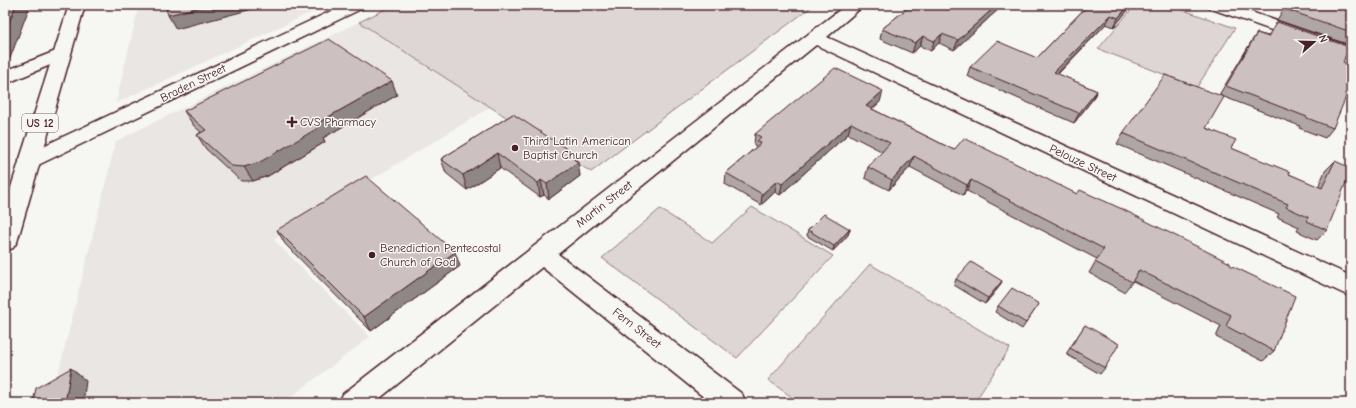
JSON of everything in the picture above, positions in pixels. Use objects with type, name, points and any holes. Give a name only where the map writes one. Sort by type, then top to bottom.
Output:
[{"type":"street","name":"US 12","points":[[5,242],[77,5]]},
{"type":"street","name":"Braden Street","points":[[29,161],[356,5]]},
{"type":"street","name":"Martin Street","points":[[353,403],[856,5]]},
{"type":"street","points":[[1215,5],[1244,10],[1351,53]]},
{"type":"street","name":"Pelouze Street","points":[[815,38],[1351,287]]},
{"type":"street","points":[[5,78],[62,54]]},
{"type":"street","name":"Fern Street","points":[[542,254],[732,403]]},
{"type":"shaded area","points":[[139,5],[327,5],[116,103]]},
{"type":"shaded area","points":[[394,5],[814,5],[591,172],[359,22]]},
{"type":"shaded area","points":[[1135,5],[1169,5],[1235,28],[1197,87],[1098,49]]},
{"type":"shaded area","points":[[359,22],[491,107],[273,239],[370,337],[283,403],[51,403],[116,141]]},
{"type":"shaded area","points":[[752,207],[833,256],[737,358],[602,258],[660,209],[712,243]]},
{"type":"shaded area","points":[[870,264],[1010,348],[974,403],[800,403],[768,380]]},
{"type":"building","points":[[5,5],[16,5],[5,32]]},
{"type":"building","points":[[165,5],[208,5],[168,15]]},
{"type":"building","points":[[911,5],[997,5],[958,40],[942,34],[934,41],[923,36],[915,43],[882,29]]},
{"type":"building","points":[[1088,5],[1129,5],[1118,18],[1111,15],[1054,72],[1097,91],[1079,113],[970,67],[997,41],[1037,58]]},
{"type":"building","points":[[1287,5],[1351,5],[1351,32],[1285,9]]},
{"type":"building","points":[[1277,22],[1349,47],[1343,62],[1351,65],[1351,85],[1333,128],[1226,86],[1257,33],[1269,37]]},
{"type":"building","points":[[329,39],[392,81],[314,125],[318,128],[260,162],[244,167],[232,166],[197,135],[206,130],[184,111]]},
{"type":"building","points":[[835,68],[883,91],[866,106],[954,150],[964,138],[1077,194],[1080,190],[1122,209],[1230,263],[1230,265],[1295,296],[1274,351],[1226,326],[1231,315],[1139,270],[1132,282],[1095,262],[1104,249],[971,180],[967,185],[914,156],[892,180],[868,167],[890,143],[851,123],[782,184],[777,181],[762,194],[726,173],[761,143],[757,141],[761,137],[755,134]]},
{"type":"building","points":[[1165,75],[1224,97],[1206,128],[1236,140],[1231,148],[1290,172],[1289,174],[1322,188],[1335,161],[1351,168],[1327,230],[1307,221],[1308,217],[1286,207],[1288,204],[1123,133]]},
{"type":"building","points":[[513,114],[576,155],[572,158],[578,162],[547,184],[541,180],[538,183],[497,153],[463,175],[441,159]]},
{"type":"building","name":"Benediction Pentecostal Church of God","points":[[366,176],[455,252],[364,317],[277,230]]},
{"type":"building","points":[[824,214],[850,229],[834,246],[808,230]]},
{"type":"building","points":[[971,262],[1002,281],[988,298],[956,279]]},
{"type":"building","points":[[1012,288],[1039,304],[1026,323],[998,306]]},
{"type":"building","points":[[1085,325],[1119,344],[1105,368],[1070,348]]},
{"type":"building","points":[[71,368],[65,403],[33,403],[36,388]]},
{"type":"place","name":"CVS Pharmacy","points":[[292,122]]},
{"type":"place","name":"Third Latin American Baptist Church","points":[[515,148]]},
{"type":"place","name":"Benediction Pentecostal Church of God","points":[[372,255]]}]
